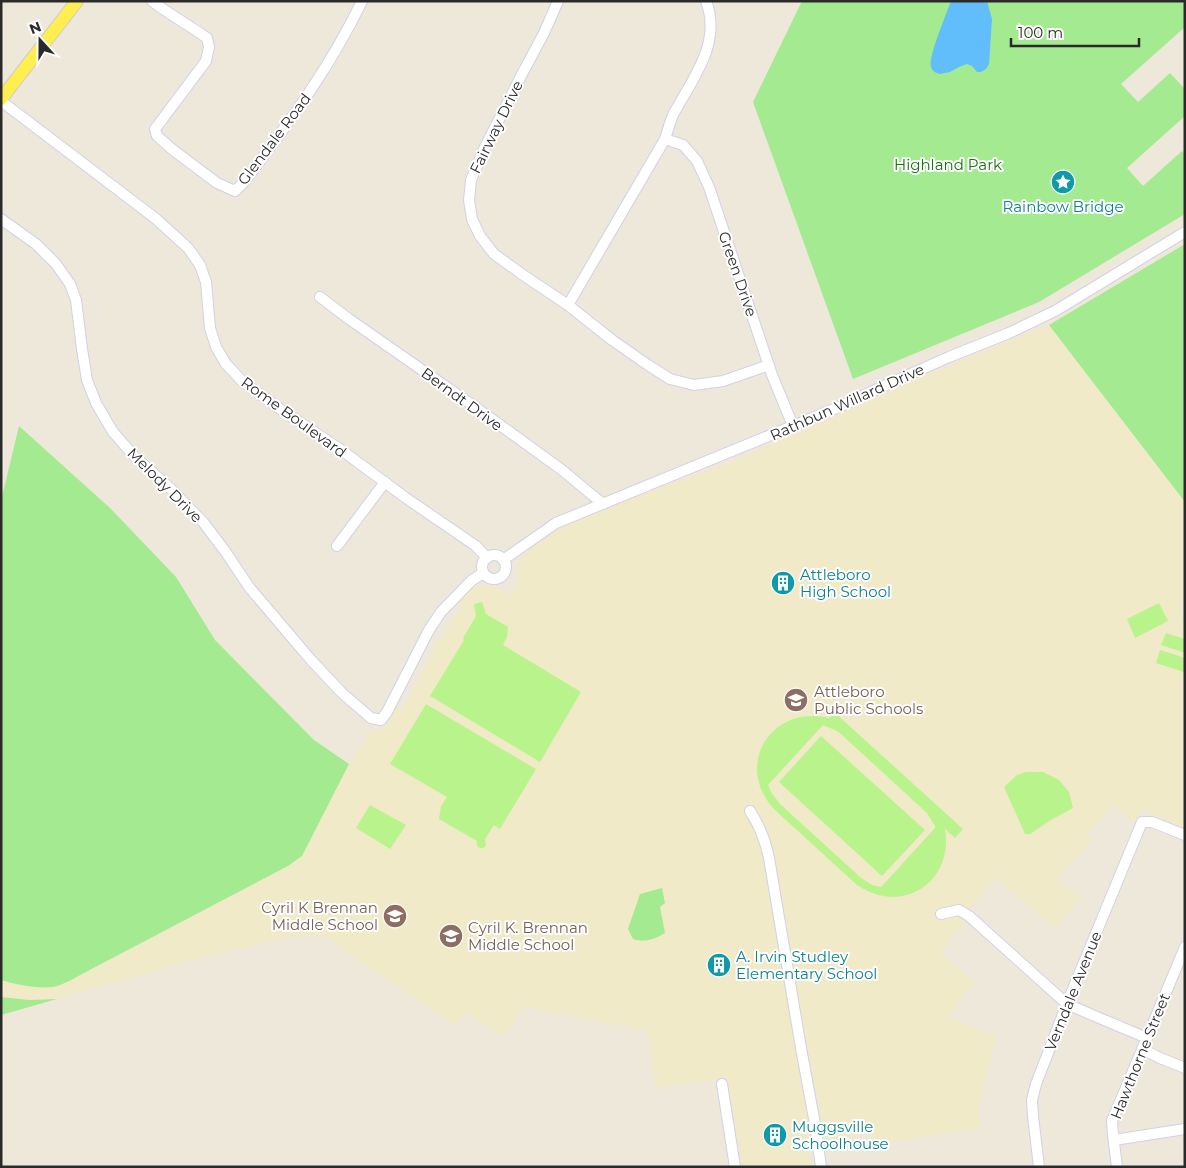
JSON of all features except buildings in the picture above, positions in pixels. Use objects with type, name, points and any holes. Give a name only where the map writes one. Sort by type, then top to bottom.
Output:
[{"type":"main road","points":[[1,100],[77,1]]},
{"type":"street","name":"Glendale Road","points":[[152,1],[167,13],[194,28],[207,38],[209,47],[206,62],[155,129],[157,136],[217,182],[235,191],[245,181],[308,96],[335,52],[362,1]]},
{"type":"street","name":"Fairway Drive","points":[[558,1],[544,33],[484,149],[471,180],[468,200],[472,219],[480,236],[494,254],[568,305],[612,340],[670,379],[694,384],[724,381],[769,365]]},
{"type":"street","points":[[568,305],[664,138],[673,115],[707,53],[711,32],[706,1]]},
{"type":"street","name":"Rome Boulevard","points":[[1,100],[155,218],[188,248],[200,265],[206,282],[210,328],[216,347],[226,364],[243,382],[283,412],[344,452],[476,546],[487,558]]},
{"type":"street","name":"Green Drive","points":[[664,138],[683,145],[697,160],[709,187],[769,365],[793,426]]},
{"type":"street","name":"Melody Drive","points":[[1,219],[36,244],[56,264],[70,284],[76,300],[87,380],[96,403],[112,432],[134,456],[203,522],[249,587],[311,660],[342,693],[371,718],[381,720],[388,712],[441,612],[471,581],[483,573]]},
{"type":"street","name":"Rathbun Willard Drive","points":[[503,560],[556,523],[839,407],[1055,311],[1185,232]]},
{"type":"street","name":"Berndt Drive","points":[[320,297],[478,409],[568,475],[603,504]]},
{"type":"street","points":[[337,546],[384,482]]},
{"type":"street","points":[[496,556],[503,560],[505,570],[502,575],[496,579],[486,577],[483,573],[482,563],[487,558],[496,556]]},
{"type":"street","points":[[750,810],[765,840],[769,858],[821,1167]]},
{"type":"street","name":"Verndale Avenue","points":[[1039,1167],[1032,1100],[1036,1084],[1142,822],[1152,822],[1185,835]]},
{"type":"street","points":[[941,914],[959,910],[969,916],[1067,1004],[1147,1038]]},
{"type":"street","name":"Hawthorne Street","points":[[1118,1167],[1112,1121],[1142,1049],[1181,968],[1185,947]]},
{"type":"street","points":[[1142,1049],[1185,1068]]},
{"type":"street","points":[[722,1084],[735,1167]]},
{"type":"street","points":[[1114,1140],[1185,1129]]},
{"type":"shaded area","name":"Attleboro Public Schools","points":[[1185,244],[1185,599],[1182,601],[1181,614],[1185,628],[1185,828],[1140,809],[1134,823],[1114,805],[1087,834],[1093,839],[1057,878],[1080,899],[1054,928],[996,878],[960,919],[965,923],[941,952],[974,982],[948,1017],[996,1036],[978,1109],[982,1127],[873,1146],[870,1134],[808,1146],[811,1167],[743,1167],[727,1078],[656,1088],[646,1030],[523,1007],[504,1037],[466,1013],[456,1026],[320,934],[291,937],[193,960],[1,1015],[1,501],[19,426],[110,508],[176,577],[215,640],[314,740],[349,764],[370,732],[384,731],[396,707],[402,710],[440,638],[442,638],[461,606],[457,602],[476,586],[495,587],[510,595],[519,583],[519,566],[523,556],[543,537],[556,528],[741,457],[833,418],[900,386],[1046,326]]},
{"type":"green space","name":"Highland Park","points":[[802,1],[1185,1],[1185,27],[1121,84],[1138,102],[1170,73],[1185,89],[1185,116],[1127,168],[1143,186],[1182,151],[1185,154],[1185,214],[1039,302],[853,379],[753,102]]},
{"type":"green space","points":[[1185,244],[1185,502],[1049,325]]},
{"type":"green space","points":[[19,426],[110,508],[176,577],[215,640],[314,740],[349,764],[302,856],[288,866],[71,980],[54,987],[23,985],[1,980],[1,501]]},
{"type":"green space","points":[[482,602],[486,614],[508,627],[507,637],[503,645],[581,692],[540,762],[430,696],[464,640],[463,638],[476,616],[474,604]]},
{"type":"green space","points":[[1159,603],[1168,621],[1135,638],[1127,619]]},
{"type":"green space","points":[[1166,633],[1185,639],[1185,653],[1161,645]]},
{"type":"green space","points":[[1160,650],[1185,658],[1184,672],[1156,663]]},
{"type":"green space","points":[[426,704],[536,769],[500,829],[494,825],[485,839],[486,846],[484,848],[478,847],[477,841],[439,819],[441,806],[447,797],[390,764]]},
{"type":"green space","points":[[834,712],[963,829],[955,838],[945,829],[946,848],[941,864],[933,878],[921,888],[907,895],[891,897],[874,894],[857,885],[775,810],[763,793],[757,776],[758,758],[764,743],[775,730],[790,720],[808,716],[829,718]],"holes":[[[823,725],[837,731],[927,813],[935,826],[881,887],[872,885],[860,877],[780,804],[768,785]]]},
{"type":"green space","points":[[821,736],[925,830],[882,876],[779,782]]},
{"type":"green space","points":[[1026,772],[1043,772],[1059,780],[1069,792],[1073,808],[1030,834],[1025,834],[1004,787],[1017,775]]},
{"type":"green space","points":[[370,805],[406,825],[390,849],[356,828]]},
{"type":"green space","points":[[662,888],[665,903],[660,907],[665,933],[650,940],[633,939],[628,929],[640,894]]},
{"type":"green space","points":[[1,997],[29,1000],[57,999],[1,1015]]},
{"type":"water","points":[[951,1],[987,1],[992,19],[989,64],[981,72],[977,72],[972,66],[967,64],[950,72],[940,74],[934,72],[932,68],[932,54]]},
{"type":"place","name":"Rainbow Bridge","points":[[1063,182]]},
{"type":"place","name":"Attleboro High School","points":[[783,583]]},
{"type":"place","name":"Attleboro Public Schools","points":[[796,700]]},
{"type":"place","name":"Cyril K Brennan Middle School","points":[[395,916]]},
{"type":"place","name":"Cyril K. Brennan Middle School","points":[[451,936]]},
{"type":"place","name":"A. Irvin Studley Elementary School","points":[[719,965]]},
{"type":"place","name":"Muggsville Schoolhouse","points":[[775,1135]]}]
